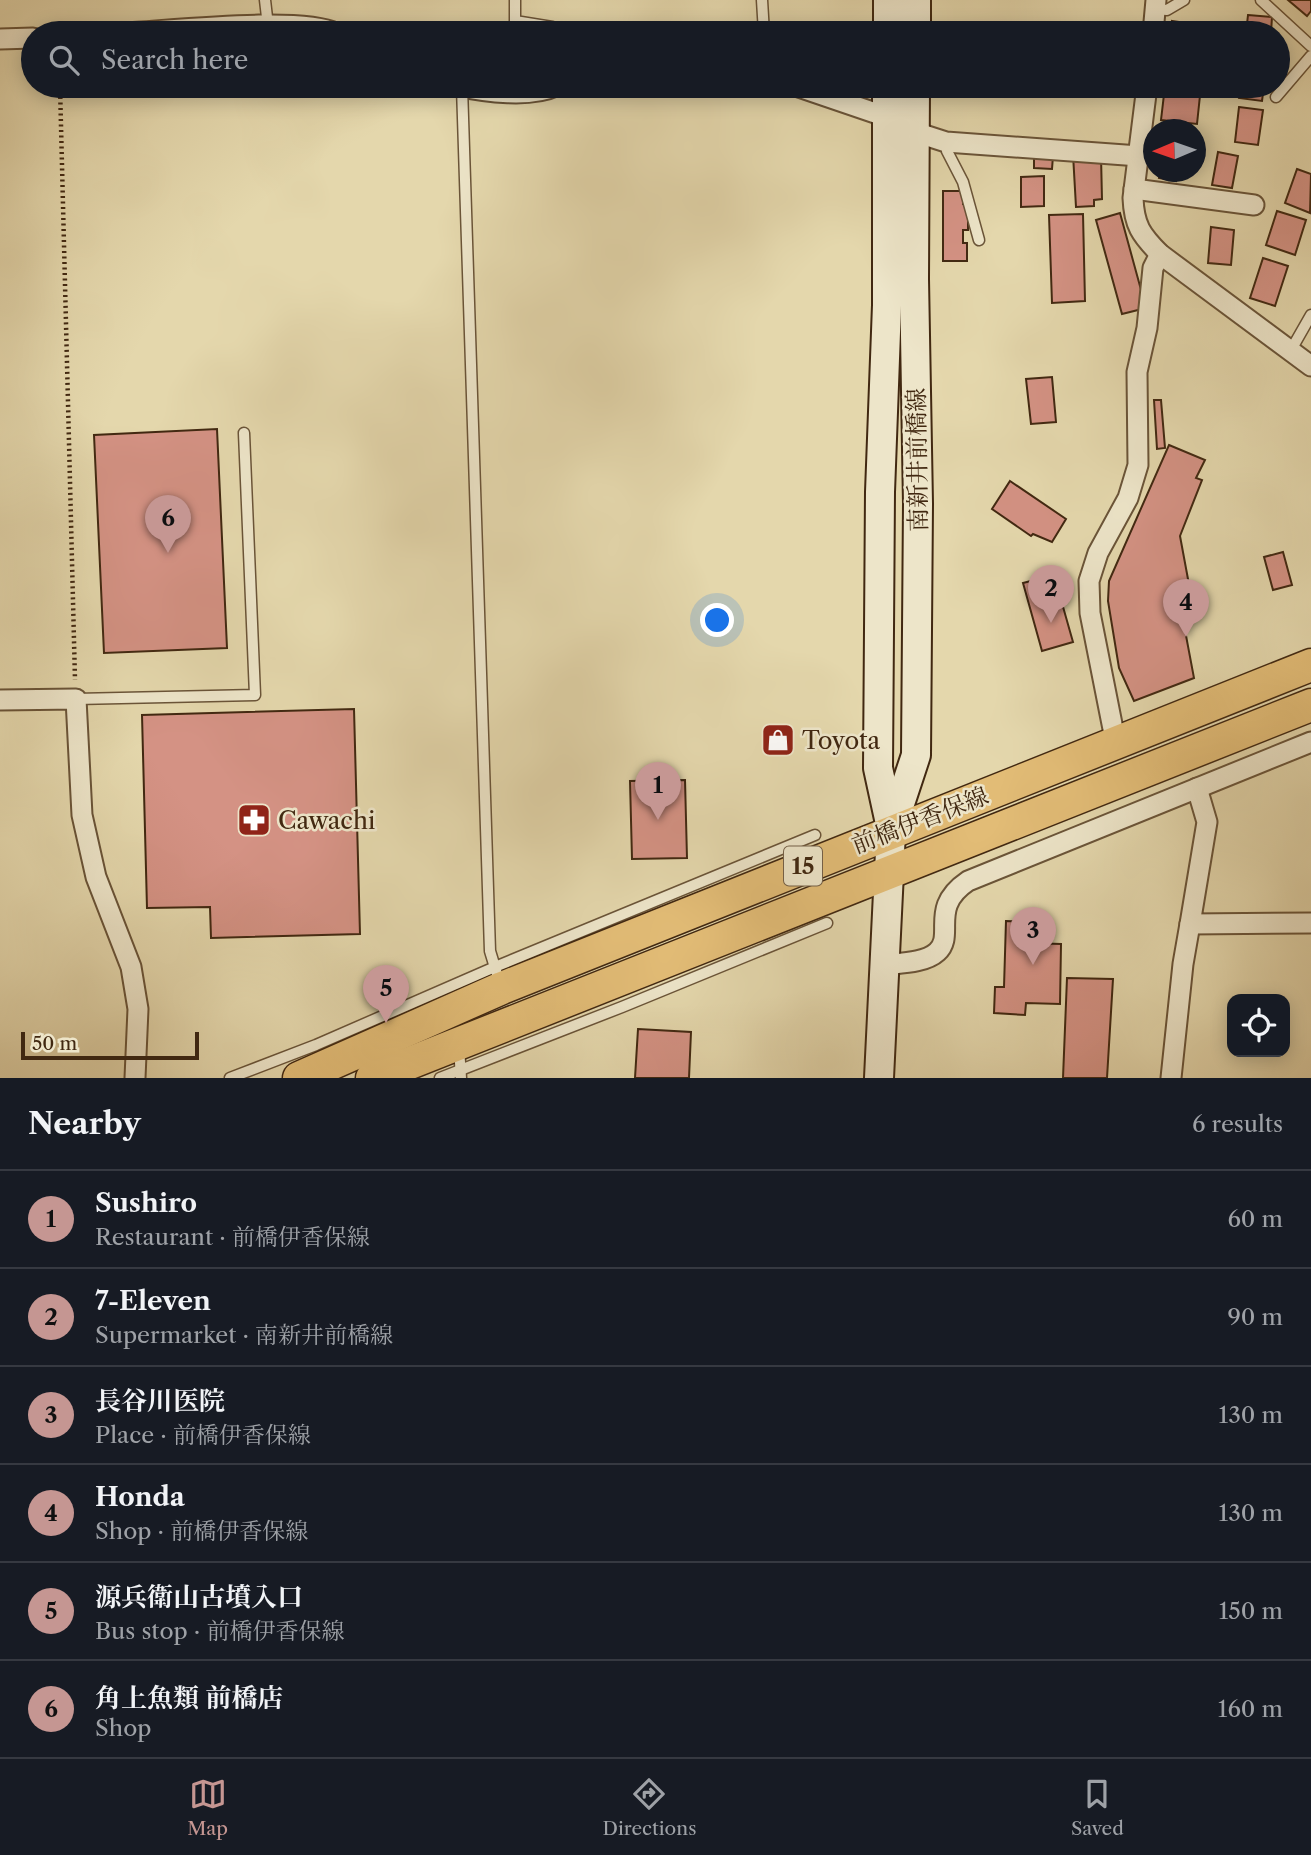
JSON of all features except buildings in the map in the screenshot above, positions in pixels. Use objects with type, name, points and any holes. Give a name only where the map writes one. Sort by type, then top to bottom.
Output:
[{"type":"main road","points":[[888,0],[888,21]]},
{"type":"main road","points":[[916,0],[916,21]]},
{"type":"main road","name":"南新井前橋線","points":[[887,98],[887,305],[880,492],[878,768],[891,831]]},
{"type":"main road","name":"南新井前橋線","points":[[879,1078],[891,831],[916,755],[918,504],[914,279],[915,98]]},
{"type":"main road","name":"前橋伊香保線","points":[[313,1064],[498,978],[736,880],[891,831],[1311,665]]},
{"type":"main road","name":"前橋伊香保線","points":[[372,1078],[460,1064],[716,954],[888,871],[1164,765],[1311,705]]},
{"type":"street","points":[[0,39],[21,38]]},
{"type":"street","points":[[831,98],[947,142],[1139,156]]},
{"type":"street","points":[[1146,98],[1134,189],[1134,216],[1137,226],[1160,254],[1311,366]]},
{"type":"street","points":[[1134,189],[1254,205]]},
{"type":"street","points":[[1118,743],[1090,613],[1090,581],[1098,553],[1128,498],[1138,465],[1137,372],[1147,328],[1153,268],[1160,254]]},
{"type":"street","points":[[0,700],[76,699],[82,815],[96,877],[131,968],[138,1009],[135,1078]]},
{"type":"street","points":[[884,965],[930,957],[940,951],[944,940],[947,901],[956,889],[968,881],[1311,742]]},
{"type":"street","points":[[1171,1078],[1183,964],[1207,822],[1197,788]]},
{"type":"street","points":[[1190,924],[1311,923]]},
{"type":"lane","points":[[265,0],[267,21]]},
{"type":"lane","points":[[515,0],[515,21]]},
{"type":"lane","points":[[762,0],[763,21]]},
{"type":"lane","points":[[1156,5],[1167,10],[1184,0]]},
{"type":"lane","points":[[1261,0],[1284,21]]},
{"type":"lane","points":[[1290,27],[1311,46]]},
{"type":"lane","points":[[1290,81],[1311,56]]},
{"type":"lane","points":[[459,98],[490,951],[498,978]]},
{"type":"lane","points":[[947,142],[947,151],[970,202],[979,240]]},
{"type":"lane","points":[[1291,350],[1311,315]]},
{"type":"lane","points":[[76,699],[255,695],[244,433]]},
{"type":"lane","points":[[736,880],[815,835]]},
{"type":"lane","points":[[716,954],[827,923]]},
{"type":"lane","points":[[230,1078],[313,1064]]},
{"type":"lane","points":[[440,1078],[460,1064]]},
{"type":"path","points":[[60,98],[76,699]]},
{"type":"place","name":"角上魚類 前橋店","points":[[168,553]]},
{"type":"place","name":"7-Eleven","points":[[1051,623]]},
{"type":"place","name":"Honda","points":[[1186,637]]},
{"type":"place","name":"Toyota","points":[[778,740]]},
{"type":"place","name":"Cawachi","points":[[254,820]]},
{"type":"place","name":"Sushiro","points":[[658,820]]},
{"type":"place","name":"長谷川医院","points":[[1033,965]]},
{"type":"place","name":"源兵衛山古墳入口","points":[[386,1023]]}]
